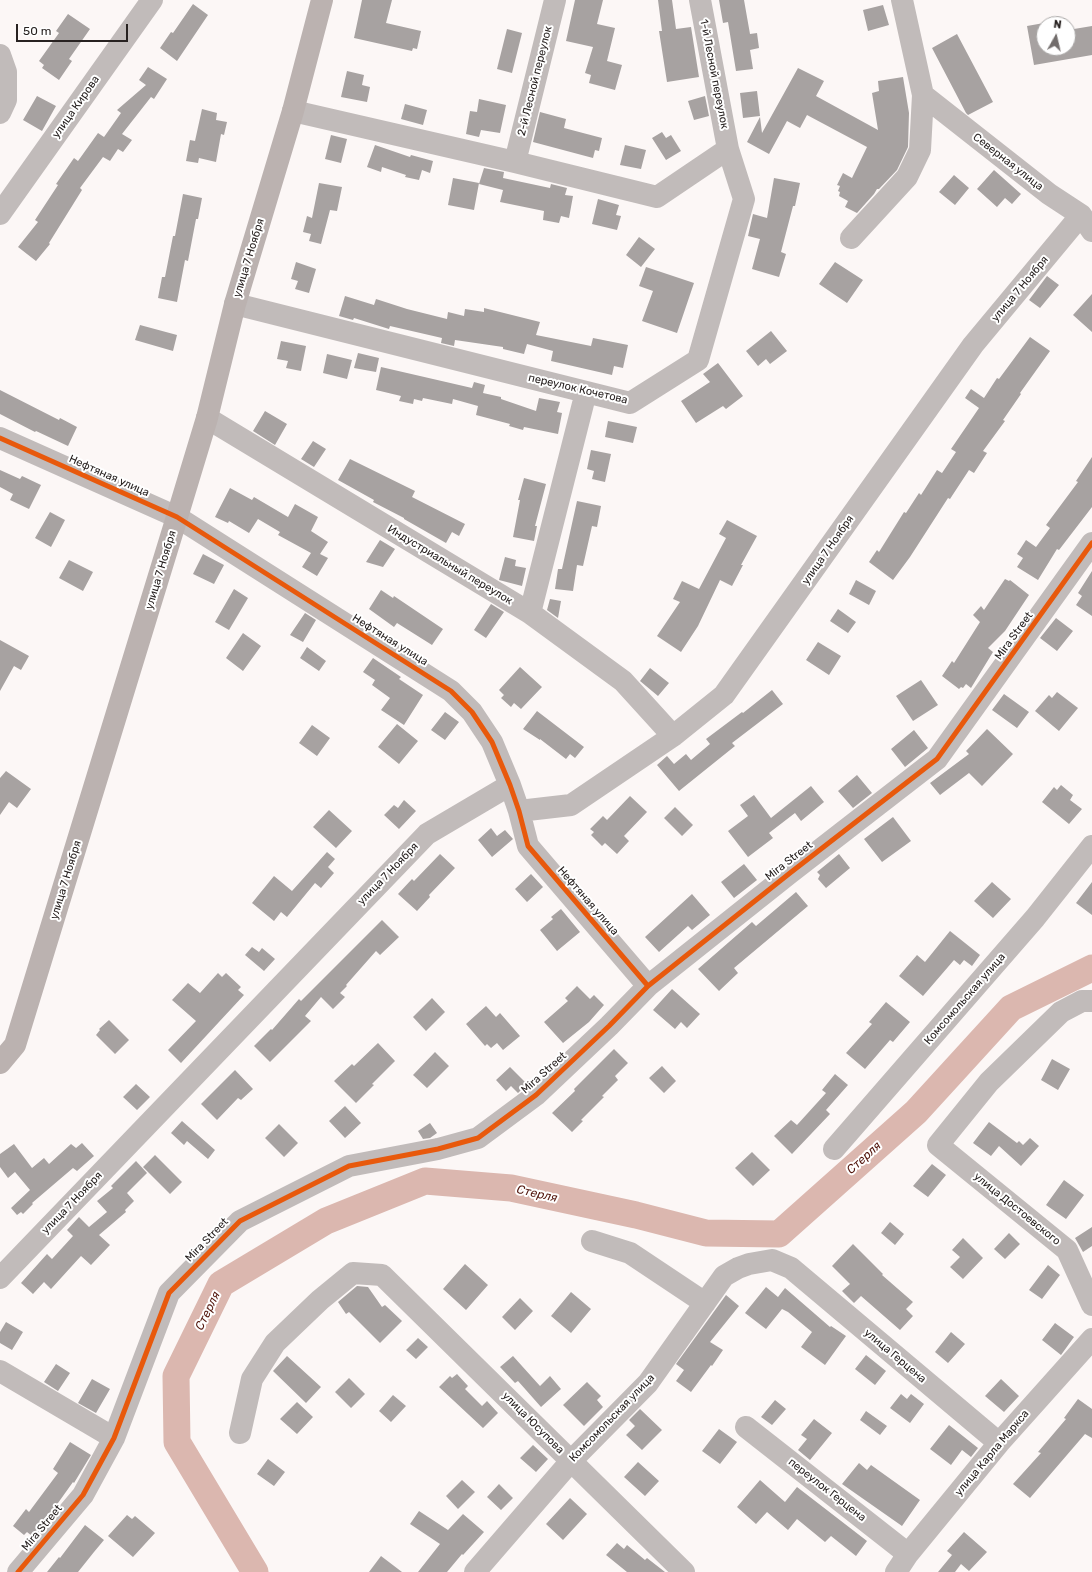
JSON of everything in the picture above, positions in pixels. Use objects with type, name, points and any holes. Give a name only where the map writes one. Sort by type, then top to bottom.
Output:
[{"type":"main road","name":"улица 7 Ноября","points":[[0,1063],[15,1045],[178,517],[207,418],[235,304],[293,110],[322,0]]},
{"type":"street","name":"улица Кирова","points":[[0,214],[152,0]]},
{"type":"street","name":"2-й Лесной переулок","points":[[515,162],[555,0]]},
{"type":"street","name":"1-й Лесной переулок","points":[[700,0],[728,149]]},
{"type":"street","points":[[851,238],[907,177],[920,150],[922,95],[902,0]]},
{"type":"street","points":[[0,55],[6,72],[6,100],[0,114]]},
{"type":"street","name":"Северная улица","points":[[922,95],[1086,223]]},
{"type":"street","points":[[293,110],[657,197],[728,149]]},
{"type":"street","name":"переулок Кочетова","points":[[235,304],[630,403],[698,360],[744,199],[728,149]]},
{"type":"street","name":"улица 7 Ноября","points":[[519,811],[571,805],[673,736],[724,695],[973,345],[1086,223]]},
{"type":"street","points":[[530,613],[586,392]]},
{"type":"street","name":"Индустриальный переулок","points":[[207,418],[530,613],[623,681],[673,736]]},
{"type":"street","name":"Нефтяная улица","points":[[0,438],[178,517],[451,691],[472,712],[492,742],[510,785],[519,811],[528,846],[648,986]]},
{"type":"street","name":"Mira Street","points":[[18,1572],[84,1495],[114,1438],[169,1293],[240,1222],[349,1166],[438,1149],[478,1138],[536,1096],[609,1026],[648,986],[937,759],[1092,544]]},
{"type":"street","name":"улица 7 Ноября","points":[[0,1278],[427,834],[510,785]]},
{"type":"street","name":"Комсомольская улица","points":[[834,1149],[1035,918],[1092,846]]},
{"type":"street","name":"улица Достоевского","points":[[1092,1001],[1082,1001],[1061,1012],[989,1082],[938,1146],[1067,1250],[1092,1305]]},
{"type":"street","points":[[592,1241],[630,1252],[705,1303]]},
{"type":"street","name":"Комсомольская улица","points":[[475,1572],[571,1461],[648,1383],[724,1276],[738,1268],[772,1260],[791,1268]]},
{"type":"street","name":"улица Герцена","points":[[791,1268],[999,1443]]},
{"type":"street","name":"улица Юсупова","points":[[240,1433],[252,1379],[275,1343],[320,1300],[353,1273],[382,1275],[684,1572]]},
{"type":"street","name":"улица Карла Маркса","points":[[896,1572],[908,1554],[999,1443],[1092,1339]]},
{"type":"street","points":[[0,1370],[114,1438]]},
{"type":"street","name":"переулок Герцена","points":[[746,1427],[908,1554]]},
{"type":"building","points":[[362,0],[392,0],[386,23],[421,31],[417,49],[413,48],[412,51],[354,38]]},
{"type":"building","points":[[575,0],[603,0],[597,24],[615,28],[607,61],[622,65],[615,90],[589,83],[591,75],[585,73],[593,47],[566,41]]},
{"type":"building","points":[[658,0],[672,0],[676,29],[691,27],[699,77],[667,82],[659,31],[662,31]]},
{"type":"building","points":[[719,0],[744,0],[750,34],[757,33],[759,48],[750,50],[753,69],[736,71],[728,22],[723,23]]},
{"type":"building","points":[[193,4],[208,15],[177,61],[160,48],[171,32],[173,33]]},
{"type":"building","points":[[883,5],[889,25],[868,31],[863,10]]},
{"type":"building","points":[[68,14],[90,29],[69,59],[72,61],[59,80],[42,68],[44,65],[39,61],[59,33],[56,31]]},
{"type":"building","points":[[1036,24],[1036,56],[1076,56],[1076,29],[1092,26],[1092,55],[1034,65],[1027,26]]},
{"type":"building","points":[[507,29],[522,33],[512,73],[497,69]]},
{"type":"building","points":[[957,34],[993,102],[968,115],[932,48]]},
{"type":"building","points":[[148,67],[167,79],[154,99],[151,97],[122,134],[132,140],[123,152],[118,149],[110,161],[103,157],[80,188],[82,190],[49,243],[50,244],[36,261],[18,247],[38,222],[35,220],[58,185],[56,184],[74,158],[78,161],[98,133],[104,137],[121,113],[117,110],[146,85],[139,80]]},
{"type":"building","points":[[798,68],[824,81],[816,96],[878,130],[872,93],[879,91],[878,81],[903,77],[909,113],[908,147],[897,170],[879,189],[877,189],[857,213],[845,207],[848,201],[839,196],[840,192],[838,191],[840,186],[837,185],[843,173],[852,178],[867,147],[807,115],[800,128],[787,121],[769,154],[747,142],[760,117],[762,133]]},
{"type":"building","points":[[347,71],[364,75],[362,85],[370,87],[367,102],[341,97]]},
{"type":"building","points":[[757,91],[760,116],[743,118],[740,93]]},
{"type":"building","points":[[37,96],[56,106],[42,131],[23,120]]},
{"type":"building","points":[[705,96],[709,116],[694,120],[688,101]]},
{"type":"building","points":[[479,99],[506,105],[500,133],[481,130],[479,137],[466,134],[470,111],[477,112]]},
{"type":"building","points":[[405,104],[427,110],[423,125],[401,119]]},
{"type":"building","points":[[202,109],[217,113],[216,120],[227,122],[224,135],[221,134],[216,162],[199,158],[198,163],[186,161],[190,140],[195,141]]},
{"type":"building","points":[[540,112],[566,119],[564,128],[602,138],[599,151],[595,150],[593,158],[533,142]]},
{"type":"building","points":[[662,132],[666,138],[671,135],[681,151],[666,160],[652,138]]},
{"type":"building","points":[[331,135],[347,139],[341,163],[325,159]]},
{"type":"building","points":[[375,145],[410,157],[411,155],[433,161],[430,173],[422,170],[419,180],[405,177],[406,175],[382,167],[381,172],[367,167]]},
{"type":"building","points":[[625,145],[646,150],[641,169],[620,165]]},
{"type":"building","points":[[484,168],[504,172],[503,178],[550,188],[551,184],[567,188],[565,195],[573,196],[569,218],[561,216],[559,223],[543,220],[544,211],[500,202],[503,190],[479,184]]},
{"type":"building","points":[[994,170],[1021,194],[1012,204],[1005,198],[997,207],[977,189]]},
{"type":"building","points":[[954,175],[969,188],[955,205],[939,192]]},
{"type":"building","points":[[453,178],[479,183],[474,210],[448,205]]},
{"type":"building","points":[[774,178],[800,183],[795,206],[793,206],[781,252],[786,254],[779,277],[752,269],[760,239],[748,236],[753,214],[767,218]]},
{"type":"building","points":[[319,183],[342,187],[337,211],[330,210],[321,244],[309,241],[311,234],[303,232],[307,216],[312,218]]},
{"type":"building","points":[[183,194],[202,198],[198,219],[196,219],[188,261],[185,260],[177,302],[158,298],[162,277],[165,277],[173,236],[175,236]]},
{"type":"building","points":[[598,199],[619,205],[616,215],[621,216],[617,230],[592,224]]},
{"type":"building","points":[[639,237],[655,249],[641,267],[626,255]]},
{"type":"building","points":[[296,262],[316,269],[309,293],[295,289],[298,281],[291,279]]},
{"type":"building","points":[[835,262],[863,280],[847,303],[819,284]]},
{"type":"building","points":[[646,267],[694,283],[677,333],[642,321],[653,291],[639,286]]},
{"type":"building","points":[[1047,276],[1059,285],[1040,308],[1029,300]]},
{"type":"building","points":[[1092,294],[1092,332],[1073,315]]},
{"type":"building","points":[[345,296],[374,305],[376,299],[407,309],[447,319],[448,312],[464,316],[465,309],[484,312],[484,308],[540,322],[536,335],[591,346],[593,338],[628,345],[623,368],[614,366],[612,375],[551,361],[553,351],[527,344],[524,354],[503,349],[503,347],[455,340],[454,346],[441,343],[442,338],[390,326],[389,329],[354,318],[353,320],[339,316]]},
{"type":"building","points":[[140,325],[177,335],[173,351],[135,340]]},
{"type":"building","points":[[771,331],[787,351],[770,364],[766,359],[758,366],[746,351]]},
{"type":"building","points":[[1030,337],[1050,351],[1020,393],[1021,394],[1003,420],[1005,421],[983,451],[987,453],[974,473],[969,470],[950,499],[948,498],[910,557],[893,580],[869,562],[877,550],[879,552],[904,512],[906,513],[919,493],[921,495],[937,470],[942,473],[956,452],[951,449],[979,408],[965,398],[971,389],[984,398],[997,378],[999,379]]},
{"type":"building","points":[[281,341],[306,346],[301,371],[286,368],[288,361],[277,359]]},
{"type":"building","points":[[358,353],[379,358],[376,372],[354,368]]},
{"type":"building","points":[[327,354],[352,360],[347,379],[323,373]]},
{"type":"building","points":[[718,363],[743,396],[726,409],[723,406],[696,423],[681,401],[710,382],[703,374]]},
{"type":"building","points":[[381,367],[472,388],[474,382],[485,385],[483,393],[501,397],[501,399],[536,411],[539,398],[560,402],[557,412],[562,413],[558,434],[524,427],[523,430],[509,426],[510,424],[476,415],[478,406],[453,399],[452,404],[423,398],[422,401],[414,399],[413,404],[399,401],[401,396],[376,390]]},
{"type":"building","points":[[0,390],[59,420],[60,418],[77,427],[68,446],[36,431],[35,432],[0,414]]},
{"type":"building","points":[[265,411],[287,424],[275,445],[253,431]]},
{"type":"building","points":[[608,421],[637,427],[633,443],[605,437]]},
{"type":"building","points":[[313,441],[326,449],[314,467],[301,459]]},
{"type":"building","points":[[591,450],[611,454],[605,482],[592,479],[594,471],[587,469]]},
{"type":"building","points":[[1092,457],[1092,507],[1059,550],[1057,549],[1038,580],[1017,567],[1023,558],[1017,554],[1026,540],[1036,547],[1050,528],[1046,525],[1078,482],[1076,481]]},
{"type":"building","points":[[350,459],[415,491],[412,497],[465,524],[459,536],[452,532],[446,543],[404,518],[373,502],[374,500],[338,480]]},
{"type":"building","points":[[0,470],[20,479],[22,476],[41,485],[29,509],[10,500],[13,494],[0,487]]},
{"type":"building","points":[[524,478],[546,484],[535,526],[537,526],[534,541],[513,537],[520,500],[518,500]]},
{"type":"building","points":[[230,488],[252,500],[254,497],[288,517],[295,504],[318,517],[311,531],[328,542],[320,554],[328,558],[317,576],[302,567],[311,553],[278,535],[280,532],[258,519],[249,533],[229,521],[228,523],[215,517]]},
{"type":"building","points":[[577,501],[601,506],[597,527],[592,526],[583,566],[577,565],[573,591],[555,589],[558,569],[562,569]]},
{"type":"building","points":[[50,512],[65,520],[51,547],[35,538]]},
{"type":"building","points":[[727,520],[757,536],[741,565],[743,565],[732,586],[720,580],[698,626],[681,652],[657,636],[680,602],[673,599],[682,581],[699,589],[726,538],[719,534]]},
{"type":"building","points":[[380,540],[395,549],[383,567],[366,562]]},
{"type":"building","points":[[203,554],[224,565],[214,584],[193,574]]},
{"type":"building","points":[[505,557],[516,560],[515,566],[526,568],[522,586],[499,580]]},
{"type":"building","points":[[69,560],[93,572],[83,591],[59,578]]},
{"type":"building","points":[[1092,571],[1092,616],[1076,605],[1082,596],[1078,593]]},
{"type":"building","points":[[1005,579],[1010,580],[1029,595],[1005,631],[988,648],[993,652],[971,688],[966,684],[963,688],[961,687],[959,689],[942,676],[952,661],[954,663],[980,622],[973,615],[981,606],[984,610]]},
{"type":"building","points":[[856,580],[876,591],[869,605],[849,594]]},
{"type":"building","points":[[234,589],[248,598],[229,630],[215,622]]},
{"type":"building","points":[[381,590],[393,598],[394,596],[443,629],[432,645],[397,623],[394,627],[369,609]]},
{"type":"building","points":[[550,599],[561,601],[558,618],[547,610]]},
{"type":"building","points":[[491,604],[504,612],[486,638],[474,630]]},
{"type":"building","points":[[838,609],[856,622],[848,633],[830,621]]},
{"type":"building","points":[[305,613],[316,620],[303,642],[290,635]]},
{"type":"building","points":[[1056,618],[1073,631],[1057,651],[1040,638]]},
{"type":"building","points":[[243,633],[261,646],[243,671],[226,658]]},
{"type":"building","points":[[0,640],[29,656],[21,670],[14,666],[0,691]]},
{"type":"building","points":[[818,642],[841,656],[829,675],[806,660]]},
{"type":"building","points":[[307,647],[326,661],[319,671],[300,658]]},
{"type":"building","points":[[373,658],[401,677],[399,679],[423,695],[404,725],[381,710],[390,698],[372,685],[375,680],[363,672]]},
{"type":"building","points":[[520,667],[542,687],[521,709],[514,703],[511,707],[501,698],[504,695],[499,690]]},
{"type":"building","points":[[650,668],[669,683],[658,696],[640,681]]},
{"type":"building","points":[[921,680],[938,705],[913,721],[896,696]]},
{"type":"building","points":[[772,690],[783,704],[732,743],[735,746],[679,791],[657,765],[667,756],[674,764],[686,754],[691,760],[710,744],[706,739]]},
{"type":"building","points":[[1057,692],[1078,708],[1059,731],[1035,711],[1049,695],[1052,698]]},
{"type":"building","points":[[1004,694],[1029,712],[1017,728],[992,710]]},
{"type":"building","points":[[537,711],[584,747],[575,758],[570,754],[566,759],[540,739],[523,729]]},
{"type":"building","points":[[445,712],[459,722],[445,740],[431,730]]},
{"type":"building","points":[[397,724],[418,741],[399,764],[378,747]]},
{"type":"building","points":[[312,725],[330,738],[317,756],[299,743]]},
{"type":"building","points":[[987,729],[1013,754],[982,786],[969,773],[940,795],[930,783],[969,754],[966,751]]},
{"type":"building","points":[[914,730],[928,748],[905,767],[891,749]]},
{"type":"building","points":[[6,771],[31,789],[17,808],[9,802],[0,815],[0,778]]},
{"type":"building","points":[[857,775],[872,793],[853,808],[838,791]]},
{"type":"building","points":[[1061,785],[1073,795],[1070,800],[1082,809],[1069,824],[1042,802],[1054,787],[1057,790]]},
{"type":"building","points":[[811,786],[824,802],[801,821],[795,813],[769,833],[773,838],[748,857],[728,831],[748,816],[740,805],[754,795],[771,818]]},
{"type":"building","points":[[630,796],[647,812],[624,836],[629,841],[617,854],[605,843],[602,846],[591,835],[594,832],[590,829],[603,816],[607,820]]},
{"type":"building","points":[[404,800],[416,811],[399,829],[384,815],[394,805],[398,808]]},
{"type":"building","points":[[675,807],[693,825],[682,836],[664,818]]},
{"type":"building","points":[[329,810],[352,831],[336,848],[313,827]]},
{"type":"building","points":[[893,817],[911,841],[882,862],[864,839]]},
{"type":"building","points":[[491,828],[497,836],[505,830],[513,839],[492,857],[478,840]]},
{"type":"building","points":[[327,852],[335,859],[328,867],[334,873],[321,888],[315,883],[287,917],[281,912],[274,921],[252,903],[274,876],[292,891]]},
{"type":"building","points":[[440,854],[455,868],[429,895],[430,897],[417,911],[398,894],[412,879],[414,881]]},
{"type":"building","points":[[839,854],[850,868],[826,888],[818,879],[820,875],[817,872]]},
{"type":"building","points":[[744,864],[757,880],[734,898],[721,882]]},
{"type":"building","points":[[531,874],[543,887],[527,902],[515,889]]},
{"type":"building","points":[[992,882],[1011,899],[993,918],[974,901]]},
{"type":"building","points":[[1092,882],[1092,915],[1076,903]]},
{"type":"building","points":[[796,892],[808,906],[734,968],[738,973],[719,991],[698,969],[752,922],[756,926]]},
{"type":"building","points":[[692,894],[710,915],[692,930],[688,926],[659,952],[645,937]]},
{"type":"building","points":[[561,909],[580,932],[557,951],[540,930],[553,919],[551,917]]},
{"type":"building","points":[[382,920],[399,937],[380,955],[376,951],[340,993],[345,997],[333,1009],[321,997],[305,1016],[311,1021],[270,1062],[254,1046],[271,1029],[272,1030],[299,999],[301,1001]]},
{"type":"building","points":[[950,931],[980,955],[972,966],[964,960],[960,965],[954,960],[923,996],[899,976],[917,955],[925,962]]},
{"type":"building","points":[[252,947],[259,952],[262,948],[275,959],[264,971],[245,955]]},
{"type":"building","points":[[218,973],[222,977],[226,973],[241,987],[238,990],[244,995],[181,1063],[168,1050],[196,1021],[172,1000],[188,983],[200,993]]},
{"type":"building","points":[[577,986],[590,999],[594,995],[604,1005],[589,1022],[563,1043],[544,1022],[568,1001],[565,998]]},
{"type":"building","points":[[672,989],[700,1014],[687,1028],[681,1022],[675,1029],[653,1010]]},
{"type":"building","points":[[432,998],[445,1012],[426,1031],[413,1017]]},
{"type":"building","points":[[886,1002],[910,1022],[893,1042],[890,1040],[865,1069],[846,1053],[872,1024],[869,1022]]},
{"type":"building","points":[[486,1006],[496,1017],[500,1013],[520,1036],[503,1050],[497,1043],[491,1048],[487,1044],[485,1046],[466,1024]]},
{"type":"building","points":[[109,1020],[129,1040],[115,1054],[96,1035],[100,1030],[99,1029]]},
{"type":"building","points":[[378,1043],[395,1061],[372,1084],[374,1085],[356,1103],[334,1081],[352,1064],[354,1066]]},
{"type":"building","points":[[614,1049],[628,1063],[615,1076],[618,1080],[602,1096],[604,1097],[581,1120],[583,1121],[572,1132],[552,1113],[575,1091],[574,1089]]},
{"type":"building","points":[[435,1052],[449,1066],[427,1088],[413,1075]]},
{"type":"building","points":[[1052,1059],[1070,1069],[1058,1090],[1041,1080]]},
{"type":"building","points":[[662,1066],[676,1081],[664,1093],[649,1078]]},
{"type":"building","points":[[510,1067],[527,1084],[518,1093],[511,1086],[506,1091],[496,1080]]},
{"type":"building","points":[[235,1070],[253,1089],[241,1100],[238,1098],[217,1120],[201,1104]]},
{"type":"building","points":[[835,1074],[848,1085],[826,1110],[830,1114],[792,1154],[774,1136],[791,1120],[797,1125],[826,1093],[822,1090]]},
{"type":"building","points":[[136,1084],[150,1097],[137,1110],[123,1097]]},
{"type":"building","points":[[345,1106],[361,1123],[345,1138],[329,1121]]},
{"type":"building","points":[[182,1121],[215,1150],[208,1159],[187,1141],[184,1145],[171,1133]]},
{"type":"building","points":[[989,1122],[1017,1143],[1019,1141],[1023,1145],[1030,1138],[1039,1146],[1021,1166],[999,1146],[991,1156],[973,1143]]},
{"type":"building","points":[[430,1123],[437,1133],[430,1138],[423,1139],[418,1131]]},
{"type":"building","points":[[279,1124],[298,1143],[284,1157],[265,1138]]},
{"type":"building","points":[[82,1143],[94,1156],[77,1171],[73,1168],[32,1203],[33,1204],[23,1214],[21,1212],[17,1215],[11,1208],[30,1190],[15,1172],[8,1178],[0,1167],[0,1154],[14,1144],[32,1168],[44,1158],[49,1164],[71,1144],[76,1148]]},
{"type":"building","points":[[752,1152],[770,1170],[753,1186],[735,1168]]},
{"type":"building","points":[[155,1155],[182,1182],[170,1194],[143,1167]]},
{"type":"building","points":[[136,1161],[147,1173],[127,1193],[134,1201],[125,1210],[126,1212],[99,1235],[110,1245],[91,1265],[81,1256],[51,1289],[44,1282],[33,1294],[21,1283],[47,1254],[52,1259],[73,1236],[67,1230],[79,1217],[89,1227],[107,1212],[97,1201],[113,1188],[111,1186]]},
{"type":"building","points":[[932,1164],[946,1175],[928,1197],[913,1186]]},
{"type":"building","points":[[1064,1180],[1084,1195],[1066,1219],[1046,1205]]},
{"type":"building","points":[[890,1222],[904,1234],[895,1245],[881,1233]]},
{"type":"building","points":[[1092,1227],[1092,1246],[1083,1252],[1075,1238]]},
{"type":"building","points":[[1009,1233],[1020,1244],[1005,1259],[994,1249]]},
{"type":"building","points":[[963,1238],[983,1258],[963,1279],[950,1267],[960,1257],[952,1250]]},
{"type":"building","points":[[853,1244],[883,1274],[882,1275],[913,1302],[906,1309],[913,1316],[900,1330],[861,1296],[854,1303],[842,1291],[850,1284],[832,1266]]},
{"type":"building","points":[[465,1264],[488,1285],[466,1310],[443,1289]]},
{"type":"building","points":[[1048,1265],[1060,1275],[1042,1299],[1029,1290]]},
{"type":"building","points":[[357,1286],[368,1287],[382,1307],[385,1305],[402,1321],[380,1343],[349,1312],[346,1314],[338,1302]]},
{"type":"building","points":[[766,1287],[778,1297],[785,1288],[830,1327],[831,1326],[846,1336],[825,1365],[801,1347],[812,1332],[788,1312],[782,1309],[766,1329],[745,1313]]},
{"type":"building","points":[[571,1292],[591,1309],[571,1333],[551,1316]]},
{"type":"building","points":[[726,1295],[739,1306],[710,1342],[723,1350],[691,1392],[676,1381],[684,1370],[676,1364]]},
{"type":"building","points":[[520,1298],[533,1311],[515,1330],[502,1317]]},
{"type":"building","points":[[6,1322],[23,1332],[12,1350],[0,1343],[0,1332]]},
{"type":"building","points":[[1055,1323],[1074,1337],[1061,1355],[1042,1340]]},
{"type":"building","points":[[951,1332],[965,1344],[948,1363],[935,1352]]},
{"type":"building","points":[[418,1338],[428,1347],[416,1359],[406,1350]]},
{"type":"building","points":[[866,1355],[886,1371],[875,1385],[855,1369]]},
{"type":"building","points":[[287,1356],[321,1387],[306,1403],[273,1371]]},
{"type":"building","points":[[513,1356],[540,1386],[550,1376],[561,1389],[541,1407],[518,1381],[515,1383],[500,1367]]},
{"type":"building","points":[[56,1364],[70,1373],[58,1391],[44,1382]]},
{"type":"building","points":[[457,1374],[468,1386],[465,1389],[482,1406],[487,1401],[498,1413],[483,1428],[439,1387],[450,1376],[452,1378]]},
{"type":"building","points":[[349,1378],[365,1394],[351,1408],[335,1392]]},
{"type":"building","points":[[92,1379],[110,1389],[96,1413],[78,1403]]},
{"type":"building","points":[[1001,1379],[1019,1396],[1004,1412],[985,1396]]},
{"type":"building","points":[[587,1382],[601,1396],[597,1400],[603,1407],[584,1426],[563,1405]]},
{"type":"building","points":[[901,1394],[907,1399],[911,1394],[924,1404],[910,1423],[890,1408]]},
{"type":"building","points":[[393,1395],[406,1406],[391,1422],[379,1411]]},
{"type":"building","points":[[1078,1399],[1092,1409],[1092,1438],[1085,1434],[1030,1498],[1013,1484],[1041,1453],[1038,1452],[1066,1419],[1064,1418]]},
{"type":"building","points":[[775,1400],[786,1409],[772,1425],[761,1417]]},
{"type":"building","points":[[297,1402],[313,1417],[297,1434],[280,1419]]},
{"type":"building","points":[[640,1409],[662,1430],[642,1450],[626,1435],[635,1426],[629,1420]]},
{"type":"building","points":[[866,1411],[887,1426],[880,1435],[860,1420]]},
{"type":"building","points":[[814,1419],[832,1433],[810,1460],[798,1450],[807,1439],[801,1435]]},
{"type":"building","points":[[949,1425],[978,1448],[971,1457],[962,1450],[951,1465],[930,1449]]},
{"type":"building","points":[[719,1429],[737,1442],[720,1464],[702,1451]]},
{"type":"building","points":[[70,1442],[91,1455],[74,1483],[73,1482],[48,1517],[32,1536],[27,1532],[24,1535],[13,1526],[26,1509],[29,1512],[58,1473],[53,1469]]},
{"type":"building","points":[[533,1445],[548,1459],[536,1472],[520,1458]]},
{"type":"building","points":[[268,1459],[285,1472],[274,1486],[257,1474]]},
{"type":"building","points":[[638,1462],[659,1481],[645,1496],[624,1477]]},
{"type":"building","points":[[859,1463],[867,1470],[871,1465],[920,1500],[902,1526],[842,1484]]},
{"type":"building","points":[[462,1480],[475,1492],[458,1509],[446,1496]]},
{"type":"building","points":[[760,1480],[785,1502],[797,1487],[867,1541],[856,1556],[831,1536],[825,1542],[797,1519],[788,1530],[767,1512],[756,1524],[737,1507]]},
{"type":"building","points":[[499,1484],[513,1498],[501,1510],[487,1497]]},
{"type":"building","points":[[570,1498],[587,1514],[563,1540],[546,1524]]},
{"type":"building","points":[[419,1511],[448,1530],[463,1514],[484,1532],[463,1555],[462,1554],[447,1572],[418,1572],[440,1544],[410,1524]]},
{"type":"building","points":[[127,1515],[132,1519],[135,1516],[155,1533],[133,1557],[108,1536]]},
{"type":"building","points":[[85,1525],[104,1540],[78,1572],[47,1572],[59,1557],[60,1558]]},
{"type":"building","points":[[964,1532],[987,1552],[969,1571],[961,1564],[955,1572],[938,1572],[952,1555],[947,1551]]},
{"type":"building","points":[[617,1543],[624,1549],[627,1545],[645,1560],[647,1558],[665,1572],[627,1572],[606,1555]]},
{"type":"building","points":[[381,1556],[402,1572],[369,1572]]},
{"type":"waterway","name":"Стерля","points":[[255,1572],[177,1442],[176,1376],[221,1284],[326,1221],[425,1181],[511,1188],[636,1215],[706,1233],[779,1234],[916,1112],[1011,1008],[1092,968]]},
{"type":"cycle path","points":[[0,438],[177,517],[451,691],[472,712],[492,742],[510,785],[519,811],[528,846],[648,986]]},
{"type":"cycle path","points":[[18,1572],[83,1495],[114,1438],[169,1293],[240,1221],[349,1166],[438,1149],[478,1138],[536,1095],[609,1026],[648,986],[937,759],[1092,543]]}]
